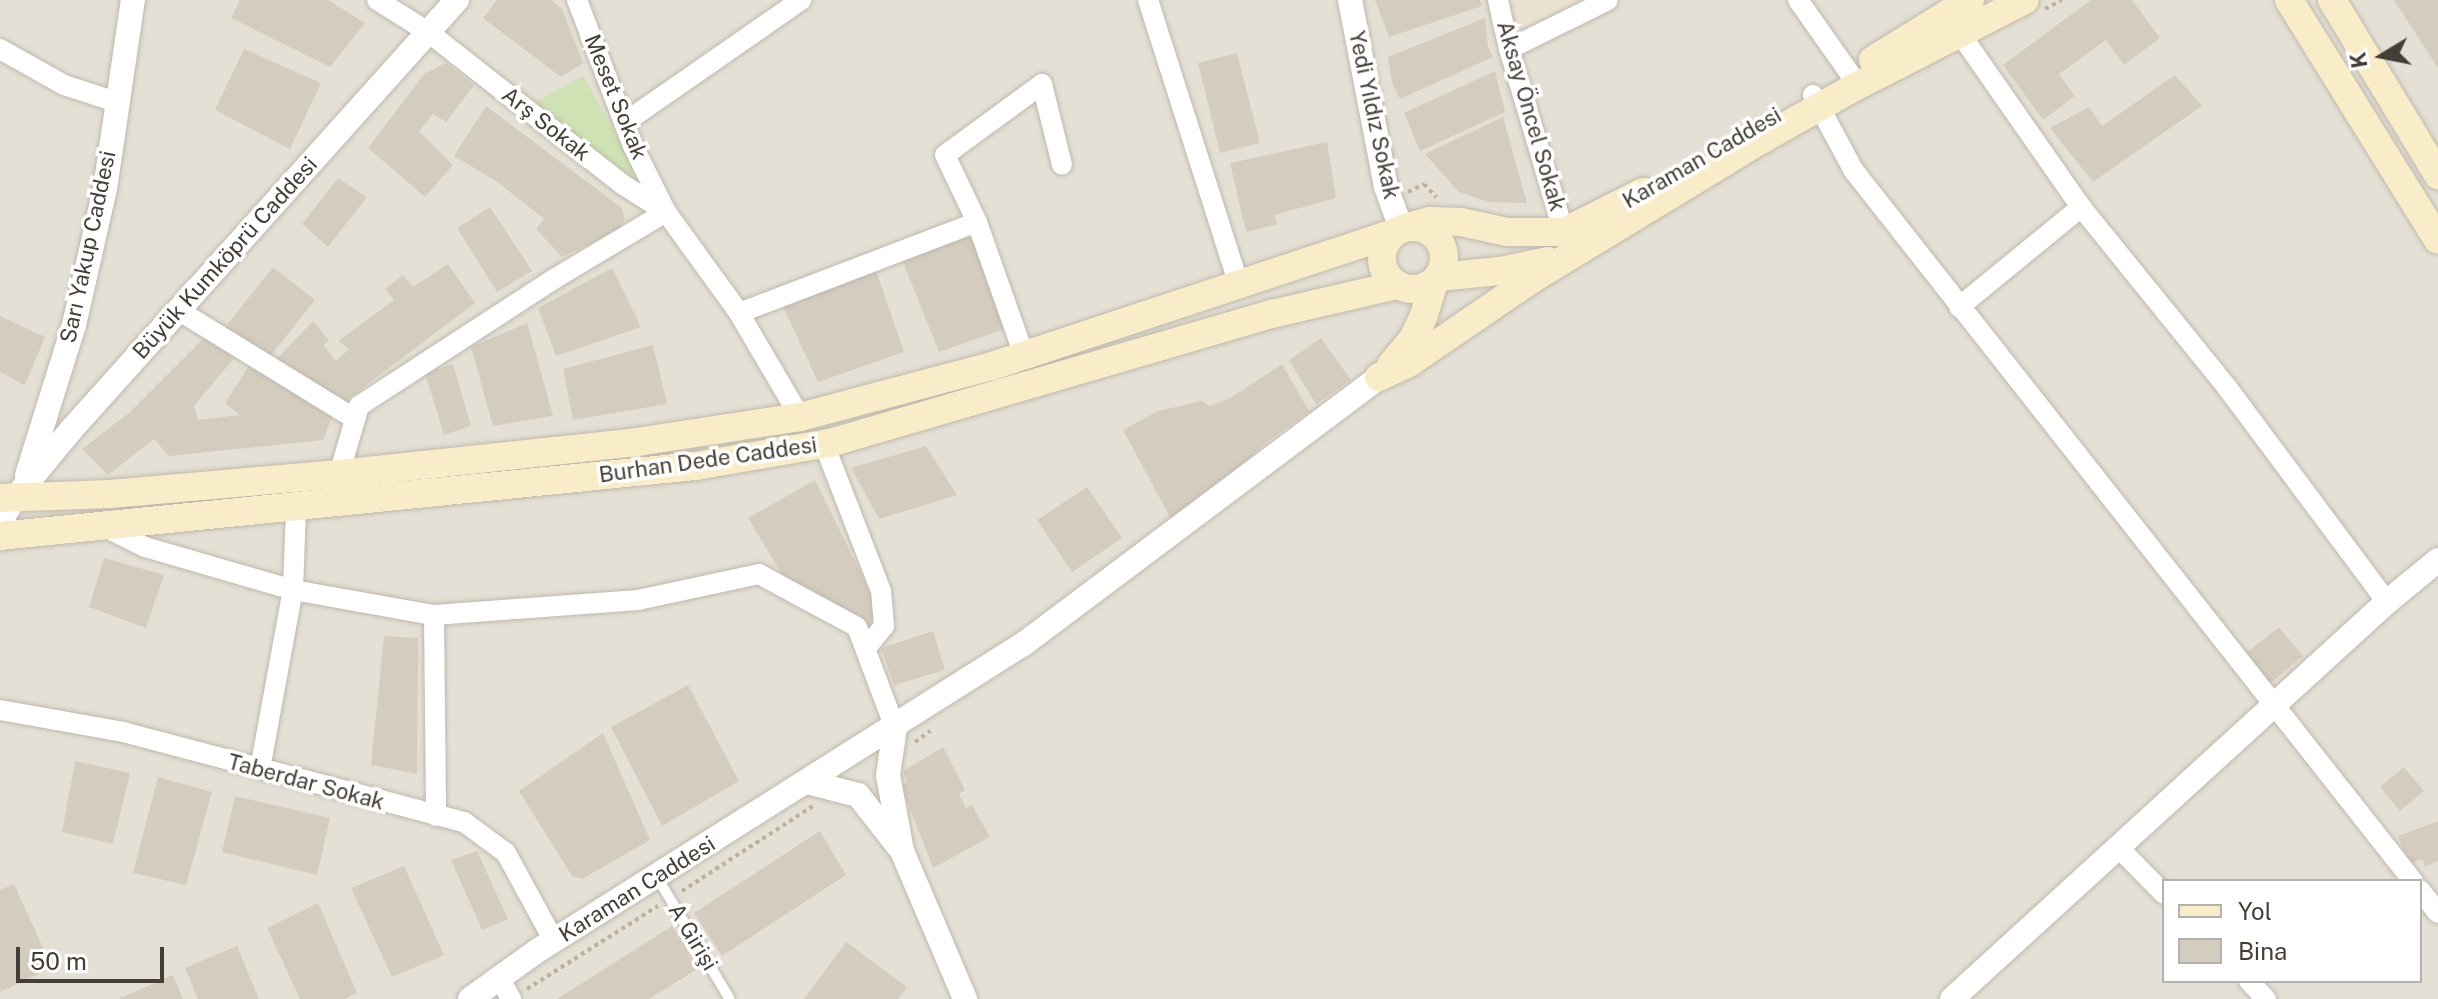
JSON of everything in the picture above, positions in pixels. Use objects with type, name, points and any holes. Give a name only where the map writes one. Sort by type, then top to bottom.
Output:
[{"type":"main road","name":"Karaman Caddesi","points":[[1379,377],[1409,363],[1609,211],[1855,79],[1970,0]]},
{"type":"main road","name":"Karaman Caddesi","points":[[1855,79],[1961,35],[2025,0]]},
{"type":"main road","points":[[2289,0],[2438,240]]},
{"type":"main road","points":[[2332,0],[2438,175]]},
{"type":"main road","name":"Karaman Caddesi","points":[[1399,223],[1461,222],[1570,243]]},
{"type":"main road","name":"Burhan Dede Caddesi","points":[[13,495],[110,494],[339,474],[637,442],[800,417],[1024,355],[1239,286],[1399,223]]},
{"type":"main road","points":[[1379,377],[1413,339],[1445,259],[1439,239],[1431,232],[1399,223],[1382,252],[1382,262],[1397,285],[1415,289],[1436,279]]},
{"type":"main road","name":"Karaman Caddesi","points":[[1436,279],[1500,271],[1570,243]]},
{"type":"main road","name":"Burhan Dede Caddesi","points":[[0,536],[695,466],[824,444],[1272,314],[1397,285]]},
{"type":"street","name":"Sarı Yakup Caddesi","points":[[13,495],[74,325],[105,189],[133,0]]},
{"type":"street","name":"Arş Sokak","points":[[377,0],[428,32],[622,184],[666,212]]},
{"type":"street","name":"Büyük Kumköprü Caddesi","points":[[0,522],[13,495],[457,0]]},
{"type":"street","name":"Meset Sokak","points":[[577,0],[624,123],[666,212]]},
{"type":"street","points":[[624,123],[801,0]]},
{"type":"street","points":[[1148,0],[1239,286]]},
{"type":"street","name":"Yedi Yıldız Sokak","points":[[1350,0],[1399,223]]},
{"type":"street","name":"Aksay Öncel Sokak","points":[[1498,0],[1509,49],[1570,243]]},
{"type":"street","points":[[1509,49],[1608,0]]},
{"type":"street","points":[[1798,0],[1855,79]]},
{"type":"street","points":[[1961,35],[2081,207],[2226,386],[2387,602]]},
{"type":"street","points":[[1,51],[64,85],[116,102]]},
{"type":"street","points":[[1024,355],[977,222],[945,155],[1042,84],[1062,165]]},
{"type":"street","points":[[1816,101],[1854,171],[2411,879]]},
{"type":"street","points":[[1959,307],[2081,207]]},
{"type":"street","points":[[339,474],[359,406],[554,279],[666,212],[739,313],[800,417]]},
{"type":"street","points":[[739,313],[977,222]]},
{"type":"street","points":[[178,310],[355,419]]},
{"type":"street","name":"Karaman Caddesi","points":[[470,999],[506,989],[554,941],[1025,643],[1379,377]]},
{"type":"street","points":[[824,444],[881,591],[884,626],[866,648]]},
{"type":"street","points":[[260,769],[293,590],[296,507]]},
{"type":"street","points":[[103,526],[145,547],[293,590],[434,615],[638,600],[759,574],[857,627],[895,728],[888,775],[902,851],[965,999]]},
{"type":"street","points":[[1952,999],[2387,602],[2434,571]]},
{"type":"street","points":[[434,615],[436,816]]},
{"type":"street","name":"Taberdar Sokak","points":[[0,710],[123,732],[464,822],[506,853],[554,941]]},
{"type":"street","points":[[807,782],[858,795],[902,851]]},
{"type":"street","points":[[2117,846],[2162,892]]},
{"type":"street","points":[[2422,893],[2438,913]]},
{"type":"street","points":[[2251,983],[2266,999]]},
{"type":"lane","name":"A Girişi","points":[[657,877],[729,998]]},
{"type":"path","points":[[1399,223],[1424,184]]},
{"type":"shaded area","points":[[0,0],[2438,0],[2438,999],[0,999]]},
{"type":"shaded area","points":[[1509,0],[1588,0],[1527,26],[1514,24]]},
{"type":"green space","points":[[583,76],[635,169],[631,177],[623,175],[532,103]]},
{"type":"building","points":[[240,0],[328,0],[365,23],[330,67],[231,18]]},
{"type":"building","points":[[497,0],[551,0],[562,9],[583,63],[561,77],[483,18]]},
{"type":"building","points":[[1375,0],[1480,0],[1482,6],[1389,37]]},
{"type":"building","points":[[2091,0],[2132,0],[2160,38],[2124,65],[2106,40],[2059,74],[2075,96],[2043,120],[2003,65]]},
{"type":"building","points":[[2394,0],[2438,0],[2438,68]]},
{"type":"building","points":[[1485,18],[1488,47],[1493,57],[1400,99],[1392,83],[1388,57]]},
{"type":"building","points":[[244,49],[321,83],[290,149],[215,110]]},
{"type":"building","points":[[1237,53],[1260,143],[1220,153],[1198,63]]},
{"type":"building","points":[[446,63],[474,85],[446,122],[433,114],[419,131],[453,165],[425,197],[368,148],[425,73]]},
{"type":"building","points":[[1495,71],[1505,112],[1420,151],[1404,113]]},
{"type":"building","points":[[2175,75],[2202,106],[2093,182],[2050,128],[2089,107],[2102,126]]},
{"type":"building","points":[[486,106],[622,208],[625,219],[618,230],[562,257],[536,229],[544,219],[496,181],[454,156]]},
{"type":"building","points":[[1503,117],[1527,203],[1488,202],[1459,192],[1425,154]]},
{"type":"building","points":[[1327,142],[1336,198],[1274,215],[1278,224],[1246,232],[1230,163]]},
{"type":"building","points":[[338,178],[367,197],[328,247],[302,224]]},
{"type":"building","points":[[490,207],[532,271],[497,292],[457,228]]},
{"type":"building","points":[[971,226],[1013,326],[939,352],[899,252]]},
{"type":"building","points":[[448,264],[475,303],[340,405],[274,362],[313,321],[329,340],[324,346],[336,361],[349,349],[338,341],[394,300],[385,289],[403,275],[413,287]]},
{"type":"building","points":[[874,265],[904,352],[818,382],[780,300]]},
{"type":"building","points":[[273,267],[315,300],[265,363],[223,330]]},
{"type":"building","points":[[612,268],[641,327],[556,356],[538,308]]},
{"type":"building","points":[[0,316],[45,337],[25,385],[0,372]]},
{"type":"building","points":[[527,323],[553,416],[493,426],[471,347]]},
{"type":"building","points":[[206,336],[236,356],[194,406],[198,420],[240,415],[225,403],[250,364],[332,417],[323,440],[169,456],[154,439],[108,475],[82,449],[130,412]]},
{"type":"building","points":[[1321,338],[1351,380],[1316,404],[1289,360]]},
{"type":"building","points":[[653,345],[667,404],[573,420],[563,369]]},
{"type":"building","points":[[453,364],[471,426],[444,435],[425,373]]},
{"type":"building","points":[[1282,364],[1309,411],[1264,444],[1206,497],[1170,517],[1123,430],[1158,411],[1202,401],[1210,406],[1230,398]]},
{"type":"building","points":[[926,446],[957,495],[879,519],[851,468]]},
{"type":"building","points":[[815,480],[876,604],[870,627],[784,578],[748,518]]},
{"type":"building","points":[[1087,487],[1122,538],[1072,572],[1037,520]]},
{"type":"building","points":[[104,558],[164,575],[146,628],[89,607]]},
{"type":"building","points":[[2279,627],[2303,656],[2269,684],[2245,654]]},
{"type":"building","points":[[933,631],[945,670],[894,685],[881,648]]},
{"type":"building","points":[[384,636],[418,638],[417,774],[371,765]]},
{"type":"building","points":[[688,685],[739,781],[662,826],[611,727]]},
{"type":"building","points":[[603,733],[650,840],[582,879],[572,876],[519,791]]},
{"type":"building","points":[[943,747],[965,790],[959,794],[966,808],[972,805],[990,837],[933,868],[901,786],[907,782],[903,771]]},
{"type":"building","points":[[75,761],[130,773],[113,844],[62,832]]},
{"type":"building","points":[[2404,767],[2424,791],[2400,811],[2380,787]]},
{"type":"building","points":[[158,777],[212,792],[186,885],[133,873]]},
{"type":"building","points":[[235,796],[330,818],[317,875],[222,852]]},
{"type":"building","points":[[2438,821],[2438,861],[2425,867],[2422,859],[2409,864],[2398,836]]},
{"type":"building","points":[[820,831],[846,875],[722,956],[694,913]]},
{"type":"building","points":[[477,851],[508,919],[482,930],[451,860]]},
{"type":"building","points":[[404,866],[444,955],[392,977],[351,888]]},
{"type":"building","points":[[14,884],[52,968],[0,992],[0,890]]},
{"type":"building","points":[[318,903],[357,993],[344,999],[300,999],[267,928]]},
{"type":"building","points":[[672,926],[699,968],[649,999],[557,999]]},
{"type":"building","points":[[846,942],[907,987],[898,999],[804,999]]},
{"type":"building","points":[[237,946],[259,999],[198,999],[185,968]]},
{"type":"building","points":[[173,975],[183,999],[118,999]]}]
